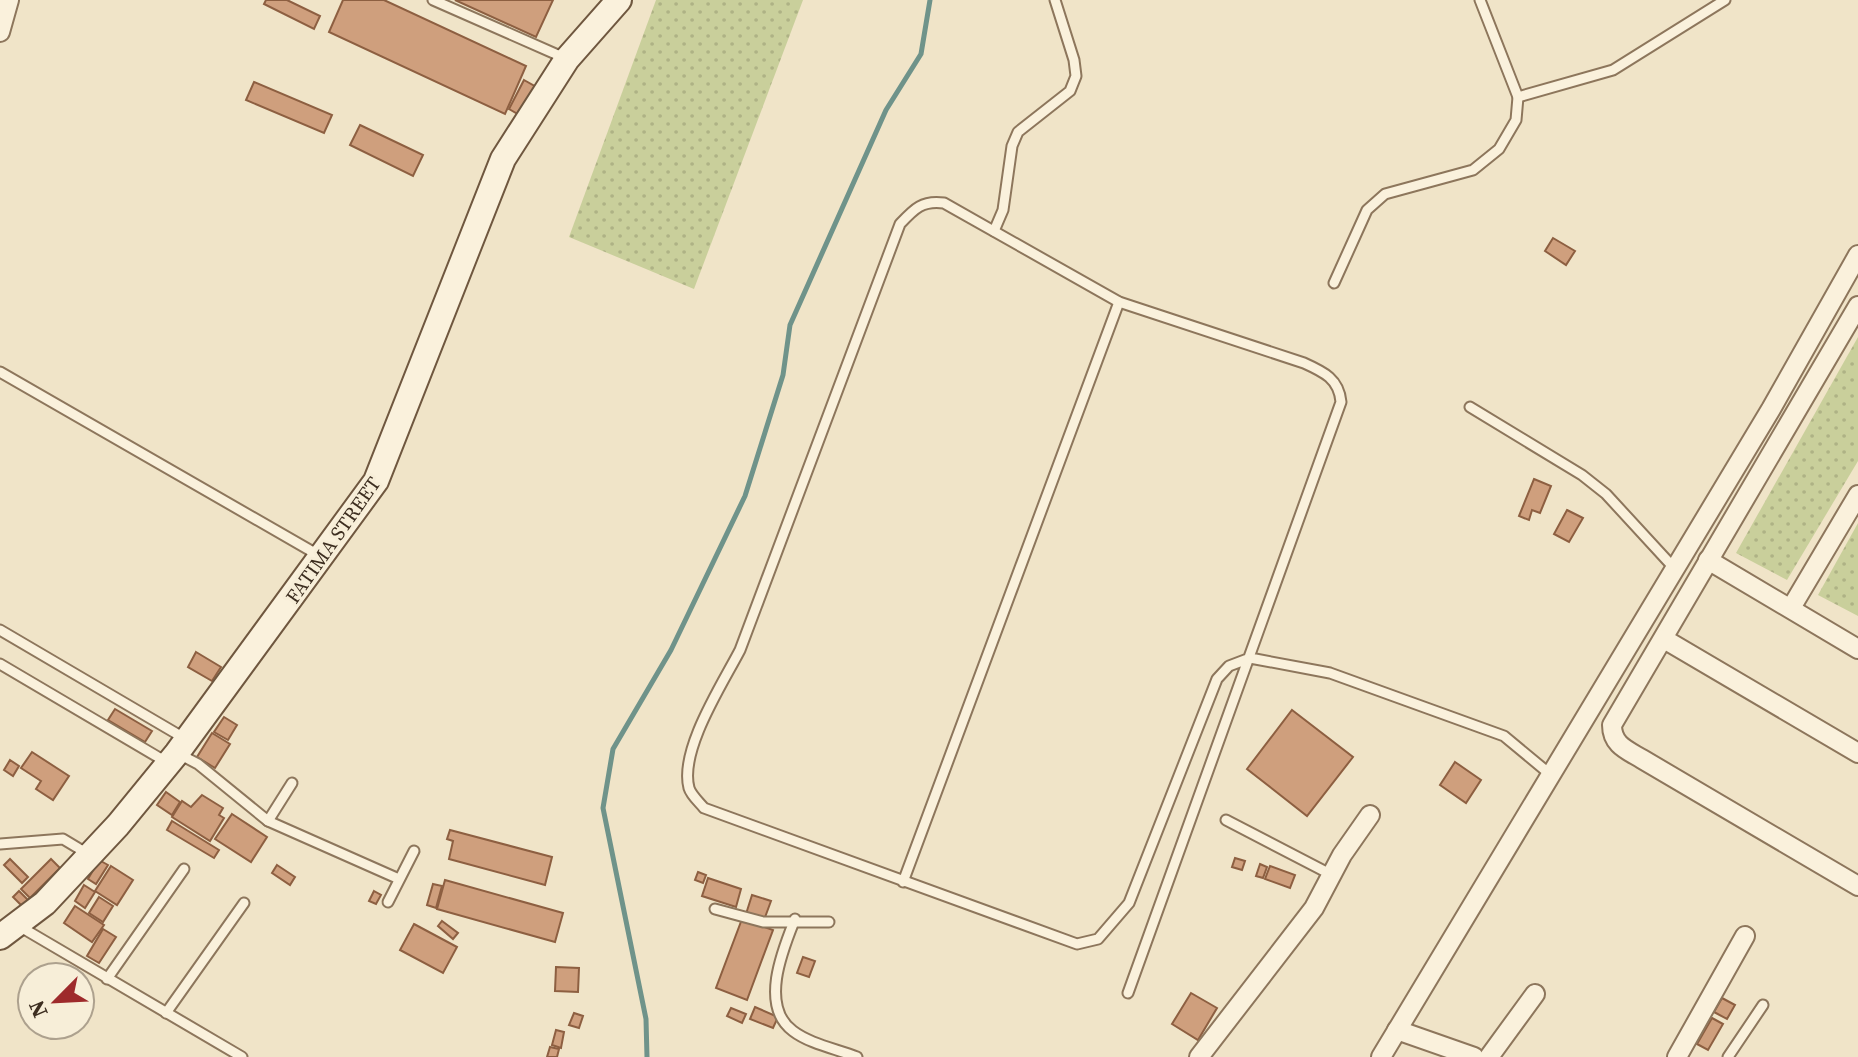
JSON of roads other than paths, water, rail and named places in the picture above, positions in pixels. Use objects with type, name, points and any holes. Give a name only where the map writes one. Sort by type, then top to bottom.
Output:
[{"type":"street","points":[[0,32],[9,0]]},
{"type":"street","name":"FATIMA STREET","points":[[9,932],[90,855],[178,752],[323,558],[376,481],[503,159],[567,59],[619,0]]},
{"type":"street","points":[[1381,1057],[1675,569],[1858,255]]},
{"type":"street","points":[[1858,306],[1612,725],[1615,742],[1858,886]]},
{"type":"street","points":[[1791,608],[1858,495]]},
{"type":"street","points":[[1708,560],[1858,649]]},
{"type":"street","points":[[1664,639],[1858,753]]},
{"type":"street","points":[[1199,1057],[1314,908],[1370,815]]},
{"type":"street","points":[[1684,1055],[1745,936]]},
{"type":"street","points":[[1489,1057],[1535,994]]},
{"type":"street","points":[[1397,1030],[1474,1057]]},
{"type":"lane","points":[[433,0],[567,59]]},
{"type":"lane","points":[[994,231],[1003,210],[1012,146],[1018,132],[1070,91],[1076,76],[1055,0]]},
{"type":"lane","points":[[1334,283],[1367,210],[1385,194],[1473,170],[1499,149],[1516,120],[1518,97],[1480,0]]},
{"type":"lane","points":[[1518,97],[1613,70],[1725,0]]},
{"type":"lane","points":[[1128,993],[1250,658],[1341,402],[1340,391],[1325,373],[1304,363],[1119,302],[944,203],[929,201],[913,209],[900,224],[740,650],[707,709],[688,768],[689,790],[704,808],[1077,944],[1098,939],[1129,903],[1217,679],[1229,666],[1250,658],[1330,673],[1504,736],[1551,775]]},
{"type":"lane","points":[[903,882],[1119,302]]},
{"type":"lane","points":[[0,372],[323,558]]},
{"type":"lane","points":[[1470,407],[1582,475],[1606,494],[1675,569]]},
{"type":"lane","points":[[0,630],[169,726],[178,752]]},
{"type":"lane","points":[[0,664],[178,752],[198,764],[268,821],[399,879]]},
{"type":"lane","points":[[268,821],[292,783]]},
{"type":"lane","points":[[1226,820],[1332,875]]},
{"type":"lane","points":[[0,844],[63,839],[90,855]]},
{"type":"lane","points":[[388,902],[414,851]]},
{"type":"lane","points":[[107,979],[184,869]]},
{"type":"lane","points":[[166,1013],[244,903]]},
{"type":"lane","points":[[715,909],[763,922],[795,919],[829,922]]},
{"type":"lane","points":[[795,919],[782,951],[776,983],[786,1024],[794,1033],[857,1057]]},
{"type":"lane","points":[[9,932],[107,979],[242,1057]]},
{"type":"lane","points":[[1728,1057],[1763,1005]]},
{"type":"waterway","points":[[647,1057],[646,1019],[603,808],[613,749],[671,650],[745,496],[783,375],[790,325],[886,110],[921,54],[930,0]]}]
